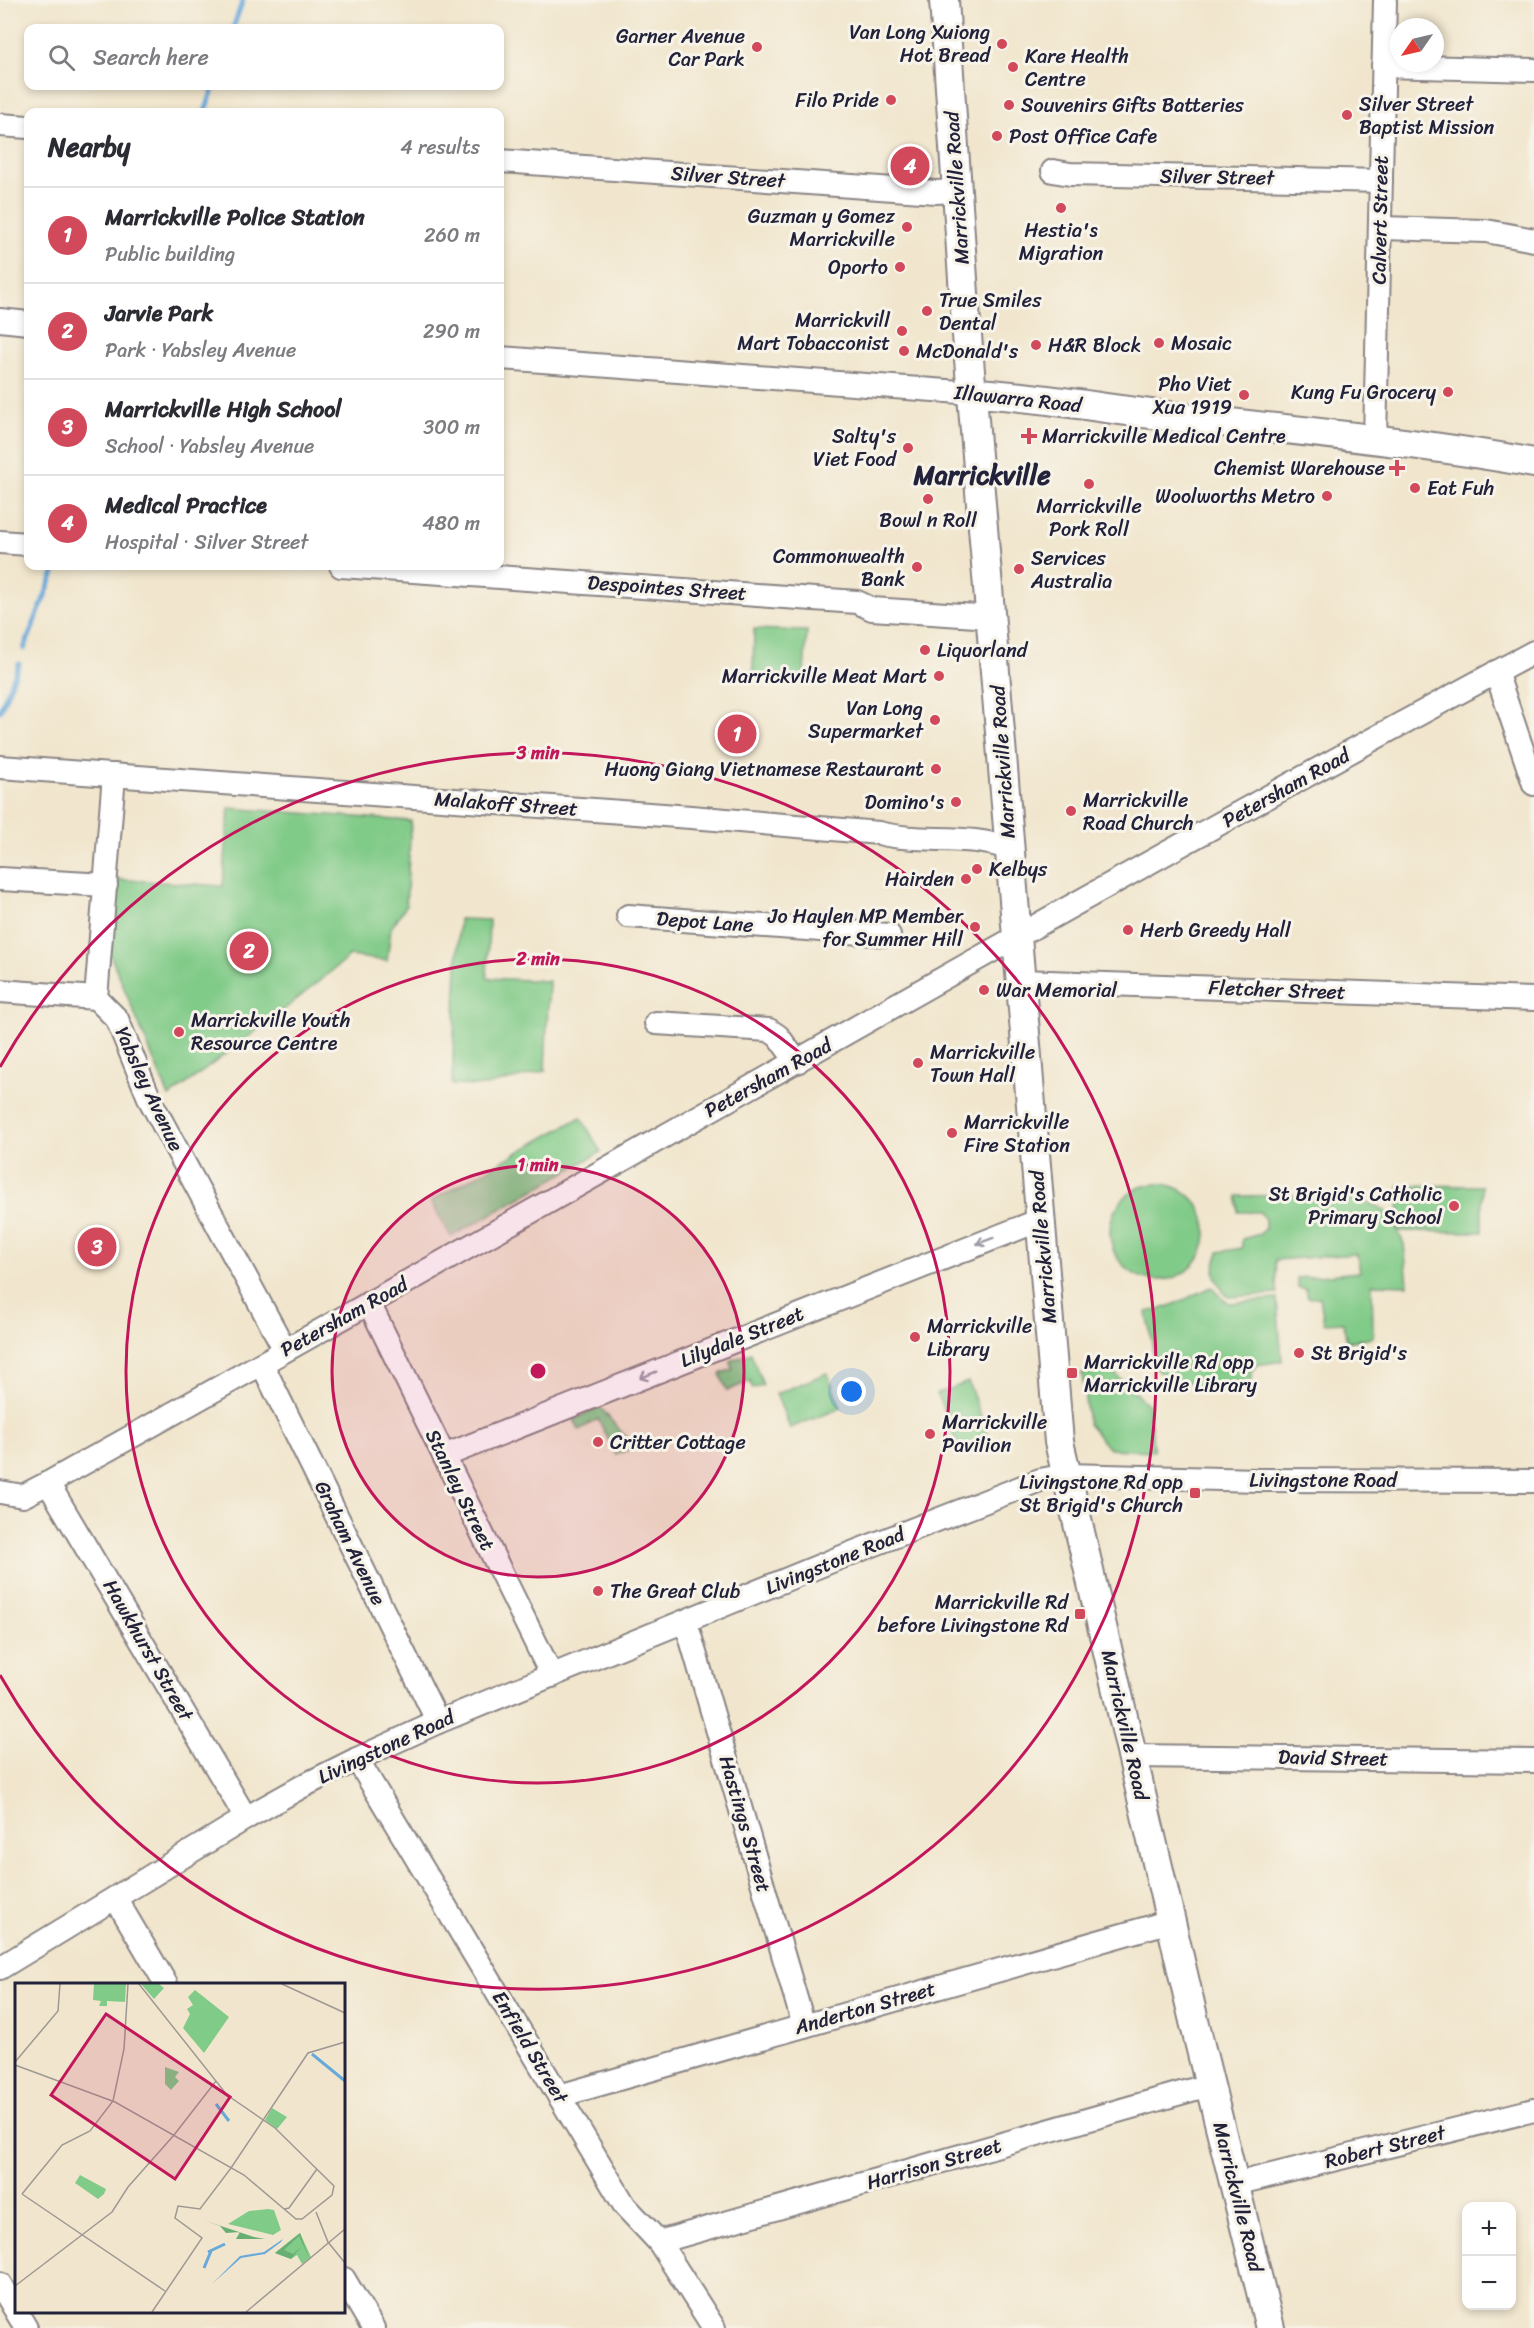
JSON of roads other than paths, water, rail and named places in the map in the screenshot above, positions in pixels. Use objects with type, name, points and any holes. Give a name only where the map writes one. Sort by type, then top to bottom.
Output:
[{"type":"main road","name":"Marrickville Road","points":[[944,0],[1020,981],[1059,1442],[1209,2085],[1270,2328]]},
{"type":"main road","name":"Illawarra Road","points":[[974,393],[1000,394],[1112,410],[1375,440],[1534,463]]},
{"type":"street","name":"Calvert Street","points":[[1375,440],[1385,0]]},
{"type":"street","points":[[1383,66],[1534,69]]},
{"type":"street","points":[[0,125],[24,127]]},
{"type":"street","name":"Silver Street","points":[[504,161],[924,191],[957,191]]},
{"type":"street","name":"Silver Street","points":[[1053,171],[1070,174],[1381,181]]},
{"type":"street","points":[[1381,228],[1486,231],[1534,240]]},
{"type":"street","points":[[0,320],[24,323]]},
{"type":"street","name":"Illawarra Road","points":[[504,358],[974,393]]},
{"type":"street","points":[[0,542],[24,544]]},
{"type":"street","name":"Despointes Street","points":[[398,570],[857,602],[872,609],[991,617]]},
{"type":"street","name":"Petersham Road","points":[[0,1492],[23,1496],[48,1483],[1018,937],[1534,652]]},
{"type":"street","points":[[1496,672],[1534,784]]},
{"type":"street","name":"Malakoff Street","points":[[0,767],[879,832],[895,837],[994,842],[1010,849]]},
{"type":"street","points":[[0,991],[96,998],[114,775]]},
{"type":"street","points":[[0,879],[106,885]]},
{"type":"street","name":"Depot Lane","points":[[628,916],[889,935]]},
{"type":"street","name":"Fletcher Street","points":[[1020,981],[1534,999]]},
{"type":"street","name":"Yabsley Avenue","points":[[96,998],[117,1019],[150,1100],[285,1350]]},
{"type":"street","points":[[656,1023],[768,1030],[783,1042],[797,1062]]},
{"type":"street","name":"Lilydale Street","points":[[444,1456],[1040,1220]]},
{"type":"street","name":"Stanley Street","points":[[369,1303],[552,1676]]},
{"type":"street","name":"Graham Avenue","points":[[262,1364],[438,1722]]},
{"type":"street","name":"Livingstone Road","points":[[0,1968],[246,1818],[357,1759],[438,1722],[834,1560],[1040,1480],[1067,1475],[1259,1480],[1534,1481]]},
{"type":"street","name":"Hawkhurst Street","points":[[48,1483],[246,1818]]},
{"type":"street","name":"Hastings Street","points":[[686,1622],[804,2026]]},
{"type":"street","name":"David Street","points":[[1132,1756],[1534,1761]]},
{"type":"street","name":"Enfield Street","points":[[357,1759],[625,2206],[659,2242],[714,2328]]},
{"type":"street","points":[[116,1899],[165,1983]]},
{"type":"street","name":"Anderton Street","points":[[559,2096],[1171,1921]]},
{"type":"street","name":"Harrison Street","points":[[659,2242],[1209,2085]]},
{"type":"street","name":"Robert Street","points":[[1235,2184],[1534,2109]]},
{"type":"street","points":[[345,2281],[373,2328]]},
{"type":"street","points":[[0,2284],[15,2309]]},
{"type":"street","points":[[17,2313],[26,2328]]},
{"type":"waterway","points":[[234,24],[243,0]]},
{"type":"waterway","points":[[206,108],[213,90]]},
{"type":"waterway","points":[[24,649],[54,573]]},
{"type":"waterway","points":[[0,711],[19,664]]},
{"type":"place","name":"Van Long Xuiong Hot Bread","points":[[1002,44]]},
{"type":"place","name":"Garner Avenue Car Park","points":[[757,47]]},
{"type":"place","name":"Kare Health Centre","points":[[1013,67]]},
{"type":"place","name":"Filo Pride","points":[[891,100]]},
{"type":"place","name":"Souvenirs Gifts Batteries","points":[[1009,105]]},
{"type":"place","name":"Silver Street Baptist Mission","points":[[1347,115]]},
{"type":"place","name":"Post Office Cafe","points":[[997,136]]},
{"type":"place","name":"Medical Practice","points":[[910,166]]},
{"type":"place","name":"Hestia's Migration","points":[[1061,208]]},
{"type":"place","name":"Guzman y Gomez Marrickville","points":[[907,227]]},
{"type":"place","name":"Oporto","points":[[900,267]]},
{"type":"place","name":"True Smiles Dental","points":[[927,311]]},
{"type":"place","name":"Marrickvill Mart Tobacconist","points":[[902,331]]},
{"type":"place","name":"Mosaic","points":[[1159,343]]},
{"type":"place","name":"H&R Block","points":[[1036,345]]},
{"type":"place","name":"McDonald's","points":[[904,351]]},
{"type":"place","name":"Kung Fu Grocery","points":[[1448,392]]},
{"type":"place","name":"Pho Viet Xua 1919","points":[[1244,395]]},
{"type":"place","name":"Marrickville Medical Centre","points":[[1029,436]]},
{"type":"place","name":"Salty's Viet Food","points":[[908,448]]},
{"type":"place","name":"Chemist Warehouse","points":[[1397,468]]},
{"type":"place","name":"Marrickville Pork Roll","points":[[1089,484]]},
{"type":"place","name":"Eat Fuh","points":[[1415,488]]},
{"type":"place","name":"Woolworths Metro","points":[[1327,496]]},
{"type":"place","name":"Bowl n Roll","points":[[928,499]]},
{"type":"place","name":"Commonwealth Bank","points":[[917,567]]},
{"type":"place","name":"Services Australia","points":[[1019,569]]},
{"type":"place","name":"Liquorland","points":[[925,650]]},
{"type":"place","name":"Marrickville Meat Mart","points":[[939,676]]},
{"type":"place","name":"Van Long Supermarket","points":[[935,720]]},
{"type":"place","name":"Marrickville Police Station","points":[[737,734]]},
{"type":"place","name":"Huong Giang Vietnamese Restaurant","points":[[936,769]]},
{"type":"place","name":"Domino's","points":[[956,802]]},
{"type":"place","name":"Marrickville Road Church","points":[[1071,811]]},
{"type":"place","name":"Kelbys","points":[[977,869]]},
{"type":"place","name":"Hairden","points":[[966,879]]},
{"type":"place","name":"Jo Haylen MP Member for Summer Hill","points":[[975,927]]},
{"type":"place","name":"Herb Greedy Hall","points":[[1128,930]]},
{"type":"place","name":"Jarvie Park","points":[[249,951]]},
{"type":"place","name":"War Memorial","points":[[984,990]]},
{"type":"place","name":"Marrickville Youth Resource Centre","points":[[179,1032]]},
{"type":"place","name":"Marrickville Town Hall","points":[[918,1063]]},
{"type":"place","name":"Marrickville Fire Station","points":[[952,1133]]},
{"type":"place","name":"St Brigid's Catholic Primary School","points":[[1454,1206]]},
{"type":"place","name":"Marrickville High School","points":[[97,1247]]},
{"type":"place","name":"Marrickville Library","points":[[915,1337]]},
{"type":"place","name":"St Brigid's","points":[[1299,1353]]},
{"type":"place","name":"Marrickville Rd opp Marrickville Library","points":[[1072,1373]]},
{"type":"place","name":"Marrickville Pavilion","points":[[930,1434]]},
{"type":"place","name":"Critter Cottage","points":[[598,1442]]},
{"type":"place","name":"Livingstone Rd opp St Brigid's Church","points":[[1195,1493]]},
{"type":"place","name":"The Great Club","points":[[598,1591]]},
{"type":"place","name":"Marrickville Rd before Livingstone Rd","points":[[1080,1614]]},
{"type":"district","name":"Marrickville","points":[[982,475]]}]
